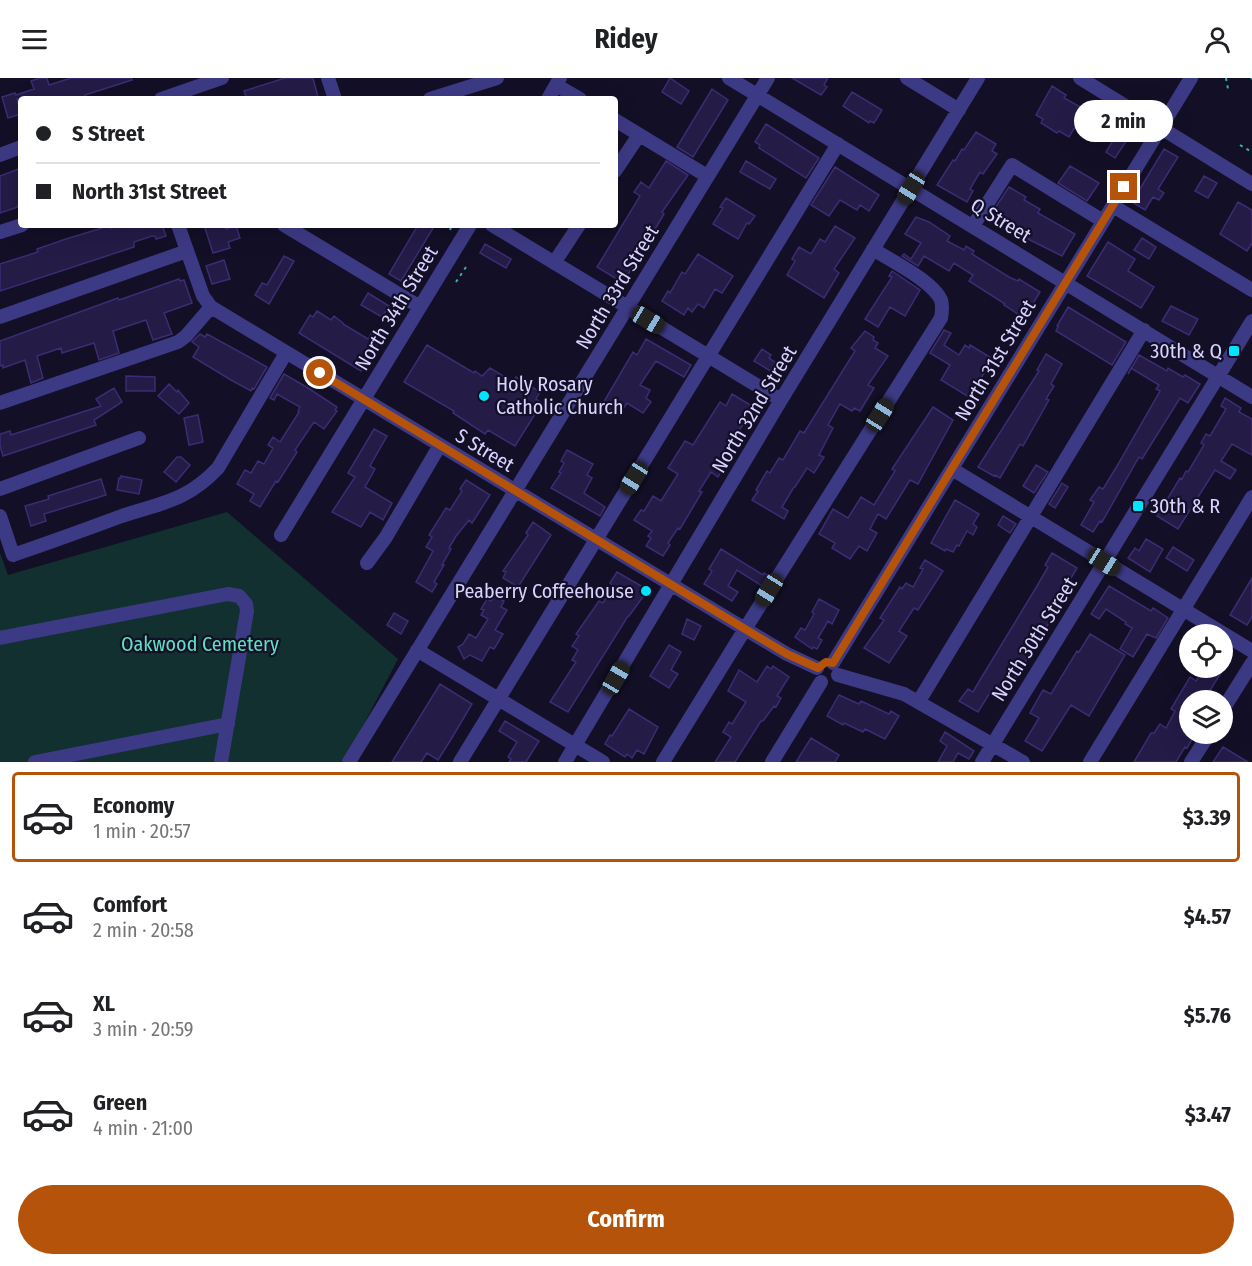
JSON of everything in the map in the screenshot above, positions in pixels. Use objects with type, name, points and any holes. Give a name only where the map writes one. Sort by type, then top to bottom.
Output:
[{"type":"street","points":[[170,96],[222,78]]},
{"type":"street","points":[[328,78],[334,96]]},
{"type":"street","points":[[440,96],[497,78]]},
{"type":"street","name":"Q Street","points":[[729,78],[1252,397]]},
{"type":"street","name":"North 33rd Street","points":[[349,762],[768,78]]},
{"type":"street","points":[[907,78],[959,110]]},
{"type":"street","name":"North 32nd Street","points":[[565,762],[781,400],[978,78]]},
{"type":"street","name":"North 31st Street","points":[[836,669],[952,469],[1191,78]]},
{"type":"street","points":[[1083,79],[1252,184]]},
{"type":"street","points":[[550,96],[558,81],[576,96]]},
{"type":"street","points":[[618,122],[707,176]]},
{"type":"street","points":[[618,166],[639,135]]},
{"type":"street","points":[[460,762],[838,144]]},
{"type":"street","points":[[0,155],[18,148]]},
{"type":"street","points":[[973,226],[1012,165],[1103,221]]},
{"type":"street","points":[[1113,206],[1252,290]]},
{"type":"street","points":[[0,232],[18,226]]},
{"type":"street","points":[[0,403],[178,342],[186,336],[211,307],[203,296],[179,228]]},
{"type":"street","points":[[289,228],[420,307]]},
{"type":"street","name":"North 34th Street","points":[[280,535],[468,228]]},
{"type":"street","points":[[497,228],[781,400]]},
{"type":"street","points":[[554,263],[577,228]]},
{"type":"street","points":[[663,762],[941,318],[943,308],[937,293],[928,284],[873,249]]},
{"type":"street","points":[[0,316],[186,251]]},
{"type":"street","name":"S Street","points":[[211,307],[819,675]]},
{"type":"street","name":"North 30th Street","points":[[982,762],[1252,321]]},
{"type":"street","points":[[919,701],[1029,516],[1144,330]]},
{"type":"street","points":[[0,516],[13,555],[120,517],[168,503],[187,494],[206,481],[218,468],[286,353]]},
{"type":"street","points":[[0,489],[139,438]]},
{"type":"street","points":[[367,563],[386,537],[440,445]]},
{"type":"street","points":[[952,469],[1252,651]]},
{"type":"street","points":[[1090,762],[1252,498]]},
{"type":"street","points":[[0,638],[234,593],[243,600],[247,612],[221,762]]},
{"type":"street","points":[[417,650],[603,762]]},
{"type":"street","points":[[772,762],[826,662],[836,669],[904,693],[1023,762]]},
{"type":"street","points":[[1233,693],[1252,663]]},
{"type":"street","points":[[819,675],[831,683],[836,669]]},
{"type":"street","points":[[35,762],[228,724]]},
{"type":"street","points":[[1191,762],[1203,744]]},
{"type":"path","points":[[1226,78],[1228,89]]},
{"type":"path","points":[[1240,145],[1252,152]]},
{"type":"path","points":[[456,282],[466,267]]},
{"type":"green space","name":"Oakwood Cemetery","points":[[227,512],[398,659],[344,762],[0,762],[0,553],[8,575]]},
{"type":"building","points":[[47,78],[49,85],[71,78],[131,78],[132,80],[86,96],[18,96],[18,115],[8,118],[2,97],[34,89],[31,81]]},
{"type":"building","points":[[285,78],[313,78],[318,96],[246,96],[244,91]]},
{"type":"building","points":[[670,78],[689,91],[681,104],[662,92]]},
{"type":"building","points":[[792,78],[828,78],[824,85],[827,87],[821,95]]},
{"type":"building","points":[[1052,86],[1066,95],[1064,98],[1102,119],[1091,137],[1075,127],[1069,137],[1041,123],[1043,119],[1036,115]]},
{"type":"building","points":[[712,89],[728,100],[693,157],[677,147]]},
{"type":"building","points":[[852,92],[882,110],[874,123],[870,121],[869,123],[843,106]]},
{"type":"building","points":[[766,124],[819,158],[806,178],[759,148],[760,145],[755,142]]},
{"type":"building","points":[[1121,127],[1131,134],[1115,158],[1106,152]]},
{"type":"building","points":[[976,132],[996,144],[992,151],[997,154],[983,174],[980,172],[970,189],[973,191],[967,202],[937,185],[953,160],[955,161]]},
{"type":"building","points":[[1164,149],[1178,157],[1158,189],[1164,193],[1159,200],[1153,197],[1145,210],[1132,202]]},
{"type":"building","points":[[666,161],[688,175],[662,212],[664,214],[623,283],[597,267],[640,196],[634,192],[641,182],[649,188]]},
{"type":"building","points":[[746,161],[776,179],[770,189],[740,172]]},
{"type":"building","points":[[1070,166],[1099,183],[1087,201],[1058,183]]},
{"type":"building","points":[[835,167],[879,195],[869,211],[860,205],[857,210],[840,200],[829,216],[811,205]]},
{"type":"building","points":[[18,169],[18,207],[0,213],[0,176]]},
{"type":"building","points":[[1204,176],[1217,183],[1208,198],[1195,191]]},
{"type":"building","points":[[1009,187],[1026,197],[1024,200],[1040,209],[1038,213],[1075,234],[1062,256],[1028,239],[991,214]]},
{"type":"building","points":[[726,198],[755,216],[749,224],[747,223],[738,239],[713,224]]},
{"type":"building","points":[[1238,202],[1252,210],[1252,243],[1247,251],[1220,234]]},
{"type":"building","points":[[916,217],[929,222],[950,236],[947,241],[964,250],[966,246],[974,251],[972,254],[1009,277],[1018,281],[1019,279],[1040,292],[1024,318],[969,281],[973,275],[954,263],[949,271],[924,256],[918,266],[902,256],[904,254],[911,259],[921,243],[905,234]]},
{"type":"building","points":[[835,226],[855,238],[834,269],[839,273],[824,298],[787,275],[795,261],[792,259],[799,247],[811,254],[820,239],[825,242]]},
{"type":"building","points":[[102,228],[163,228],[166,236],[156,239],[152,236],[134,242],[134,247],[0,291],[0,264],[38,252],[37,249]]},
{"type":"building","points":[[205,228],[237,228],[240,238],[228,242],[230,248],[213,253]]},
{"type":"building","points":[[416,228],[433,228],[401,281],[389,274]]},
{"type":"building","points":[[1142,238],[1156,247],[1149,259],[1134,250]]},
{"type":"building","points":[[1108,242],[1135,259],[1128,271],[1154,287],[1141,308],[1087,276]]},
{"type":"building","points":[[485,244],[511,259],[506,268],[480,253]]},
{"type":"building","points":[[698,254],[733,276],[722,293],[715,289],[704,308],[698,304],[692,312],[688,308],[684,315],[662,301],[668,291],[670,293],[682,272],[685,274]]},
{"type":"building","points":[[284,256],[294,261],[269,304],[255,295],[262,283],[267,285]]},
{"type":"building","points":[[224,260],[230,279],[212,284],[206,266]]},
{"type":"building","points":[[892,271],[920,290],[905,316],[890,307],[878,327],[865,319],[892,277],[889,276]]},
{"type":"building","points":[[179,279],[184,280],[192,303],[164,313],[172,334],[153,340],[146,320],[113,331],[119,353],[99,360],[94,343],[62,353],[61,348],[37,356],[43,378],[31,383],[25,360],[3,368],[3,365],[0,366],[0,341],[118,298],[119,300]]},
{"type":"building","points":[[368,293],[389,306],[382,317],[361,305]]},
{"type":"building","points":[[1171,306],[1198,319],[1189,335],[1162,321]]},
{"type":"building","points":[[1068,307],[1126,342],[1112,365],[1056,331]]},
{"type":"building","points":[[317,311],[331,320],[334,316],[368,339],[373,331],[382,337],[361,371],[299,333],[310,315],[313,317]]},
{"type":"building","points":[[944,330],[951,333],[944,345],[959,355],[965,345],[969,348],[970,345],[993,359],[969,397],[941,380],[950,365],[930,353]]},
{"type":"building","points":[[865,331],[878,343],[875,348],[888,356],[868,385],[874,388],[860,411],[854,408],[852,411],[840,404],[828,425],[833,428],[819,455],[824,457],[814,473],[807,468],[794,487],[782,507],[788,511],[784,519],[752,500],[758,491],[756,490],[767,471],[770,473],[779,458],[783,460],[800,431],[804,433],[855,351],[851,348]]},
{"type":"building","points":[[200,334],[205,337],[207,334],[267,367],[254,389],[252,388],[251,391],[193,357],[199,347],[192,342]]},
{"type":"building","points":[[646,339],[691,365],[684,377],[656,361],[640,385],[650,390],[646,398],[651,402],[643,413],[627,403],[619,415],[602,405],[633,352],[637,355]]},
{"type":"building","name":"Holy Rosary Catholic Church","points":[[427,345],[474,373],[475,371],[482,376],[490,368],[513,382],[516,377],[540,392],[536,399],[542,403],[515,446],[488,430],[485,434],[453,413],[454,411],[404,382]]},
{"type":"building","points":[[762,349],[779,365],[774,373],[754,361]]},
{"type":"building","points":[[1046,354],[1062,364],[1051,384],[1054,386],[1046,399],[1049,400],[1023,446],[1020,444],[1000,478],[994,476],[978,467],[1039,371],[1037,370]]},
{"type":"building","points":[[1139,355],[1167,371],[1168,368],[1200,384],[1188,403],[1180,398],[1142,459],[1139,457],[1102,522],[1100,521],[1093,532],[1081,525],[1094,502],[1090,500],[1099,487],[1103,489],[1160,391],[1156,389],[1159,385],[1131,368]]},
{"type":"building","points":[[284,374],[337,407],[335,410],[337,411],[324,429],[314,422],[260,507],[250,501],[254,494],[237,484],[245,470],[251,473],[258,461],[264,464],[273,448],[268,445],[273,437],[280,442],[299,412],[300,407],[277,394],[274,400],[270,398]]},
{"type":"building","points":[[126,376],[155,377],[155,391],[126,391]]},
{"type":"building","points":[[169,384],[177,392],[178,390],[189,403],[179,414],[158,396]]},
{"type":"building","points":[[114,388],[122,402],[94,420],[96,425],[3,456],[0,434],[10,431],[11,435],[101,406],[96,399]]},
{"type":"building","points":[[732,394],[752,406],[747,419],[724,451],[728,453],[720,466],[723,468],[718,477],[711,472],[680,529],[678,528],[668,543],[670,545],[663,556],[646,546],[651,538],[648,536],[652,531],[634,520],[641,510],[644,511],[653,496],[661,501],[678,474],[668,468],[685,441],[693,445],[720,402],[726,406]]},
{"type":"building","points":[[1225,398],[1241,408],[1239,412],[1252,419],[1252,455],[1232,444],[1221,461],[1236,470],[1230,479],[1215,470],[1178,529],[1157,516],[1180,478],[1182,479],[1186,471],[1188,472],[1204,445],[1201,443],[1206,434],[1210,436],[1226,409],[1221,406]]},
{"type":"building","points":[[933,407],[953,420],[918,484],[910,480],[886,519],[878,514],[870,529],[877,533],[867,551],[859,546],[850,559],[832,548],[835,543],[819,534],[833,509],[848,518],[861,497],[874,505],[895,471],[892,469]]},
{"type":"building","points":[[198,415],[203,442],[189,445],[184,418]]},
{"type":"building","points":[[374,429],[387,436],[370,466],[375,469],[365,487],[392,503],[383,520],[370,512],[361,527],[332,512],[355,477],[348,473]]},
{"type":"building","points":[[567,450],[593,464],[587,475],[592,478],[584,493],[605,507],[600,516],[551,488],[561,473],[559,472],[564,463],[561,461]]},
{"type":"building","points":[[177,457],[181,457],[190,465],[176,482],[164,472]]},
{"type":"building","points":[[1036,465],[1048,472],[1034,493],[1023,486]]},
{"type":"building","points":[[121,476],[142,480],[139,494],[117,490]]},
{"type":"building","points":[[101,479],[106,495],[44,514],[46,521],[31,526],[25,506]]},
{"type":"building","points":[[466,480],[490,495],[472,523],[469,520],[456,536],[434,582],[437,584],[432,592],[416,582],[433,551],[426,547],[432,537],[429,535],[446,508],[450,510]]},
{"type":"building","points":[[1062,483],[1068,487],[1055,508],[1049,504]]},
{"type":"building","points":[[955,500],[979,514],[973,524],[977,527],[973,535],[967,531],[953,552],[946,549],[945,551],[931,543]]},
{"type":"building","points":[[1003,516],[1016,524],[1010,533],[998,525]]},
{"type":"building","points":[[533,522],[551,535],[518,587],[503,578],[506,572],[503,571],[528,535],[526,533]]},
{"type":"building","points":[[1146,539],[1163,549],[1150,572],[1128,558],[1135,548],[1139,551]]},
{"type":"building","points":[[1173,547],[1194,560],[1187,571],[1166,558]]},
{"type":"building","points":[[721,549],[763,575],[764,573],[768,575],[762,586],[737,570],[728,586],[738,592],[732,601],[704,584],[712,571],[709,569]]},
{"type":"building","points":[[1052,553],[1077,568],[1064,590],[1068,592],[1003,698],[991,691],[978,712],[959,701],[968,689],[973,692],[1048,567],[1045,565]]},
{"type":"building","points":[[925,560],[943,571],[918,610],[914,608],[899,631],[907,636],[889,663],[864,648],[884,620],[880,618],[900,587],[902,589],[906,583],[913,587],[923,569],[920,568]]},
{"type":"building","points":[[617,572],[648,590],[628,616],[568,712],[550,702],[576,662],[572,660],[578,650],[572,646],[579,636],[576,634],[599,601],[603,603],[613,586],[610,583]]},
{"type":"building","points":[[1252,578],[1252,617],[1247,625],[1230,615]]},
{"type":"building","points":[[1109,586],[1151,611],[1153,608],[1168,618],[1156,638],[1147,634],[1133,657],[1120,649],[1132,628],[1106,609],[1099,619],[1091,614]]},
{"type":"building","points":[[495,596],[504,601],[501,607],[507,610],[495,630],[503,634],[494,649],[490,647],[482,661],[470,655],[464,659],[458,647],[463,644],[469,634],[476,638],[488,619],[481,615],[484,610],[481,609],[487,599],[491,601]]},
{"type":"building","points":[[819,599],[839,610],[832,624],[828,621],[818,638],[822,640],[817,649],[813,647],[812,649],[795,637],[801,628],[805,630]]},
{"type":"building","points":[[394,613],[408,621],[401,634],[387,625]]},
{"type":"building","points":[[687,619],[701,626],[694,640],[682,634]]},
{"type":"building","points":[[1090,634],[1125,655],[1089,716],[1071,705],[1042,751],[1025,741],[1039,718],[1030,713],[1043,690],[1051,694]]},
{"type":"building","points":[[669,645],[681,652],[671,670],[678,674],[669,688],[650,676]]},
{"type":"building","points":[[767,666],[771,669],[773,666],[789,677],[777,696],[781,698],[776,707],[774,706],[761,721],[735,762],[715,762],[731,737],[723,732],[729,722],[732,724],[746,702],[728,691],[739,670],[757,682]]},
{"type":"building","points":[[1189,678],[1196,681],[1198,678],[1218,678],[1210,690],[1182,690]]},
{"type":"building","points":[[440,684],[472,704],[450,741],[438,760],[427,753],[421,762],[392,762]]},
{"type":"building","points":[[839,695],[859,704],[861,701],[889,714],[891,711],[899,716],[885,739],[865,729],[863,732],[844,723],[843,725],[827,716]]},
{"type":"building","points":[[1179,696],[1179,744],[1189,744],[1187,748],[1185,747],[1176,762],[1134,762],[1151,733],[1154,733],[1160,724],[1166,728],[1175,711],[1171,709]]},
{"type":"building","points":[[629,709],[658,727],[644,754],[637,750],[632,758],[627,754],[625,757],[605,744]]},
{"type":"building","points":[[505,721],[539,741],[526,762],[509,762],[511,759],[508,757],[517,742],[499,731]]},
{"type":"building","points":[[945,732],[974,751],[969,759],[958,753],[953,762],[938,762],[947,746],[940,741]]},
{"type":"building","points":[[811,738],[839,755],[835,762],[796,762]]},
{"type":"building","points":[[1223,747],[1248,762],[1213,762]]},
{"type":"place","name":"30th & Q","points":[[1234,351]]},
{"type":"place","name":"Holy Rosary Catholic Church","points":[[484,396]]},
{"type":"place","name":"30th & R","points":[[1138,506]]},
{"type":"place","name":"Peaberry Coffeehouse","points":[[646,591]]},
{"type":"route","points":[[320,373],[787,654],[818,668],[822,663],[833,663],[1124,187]]}]
